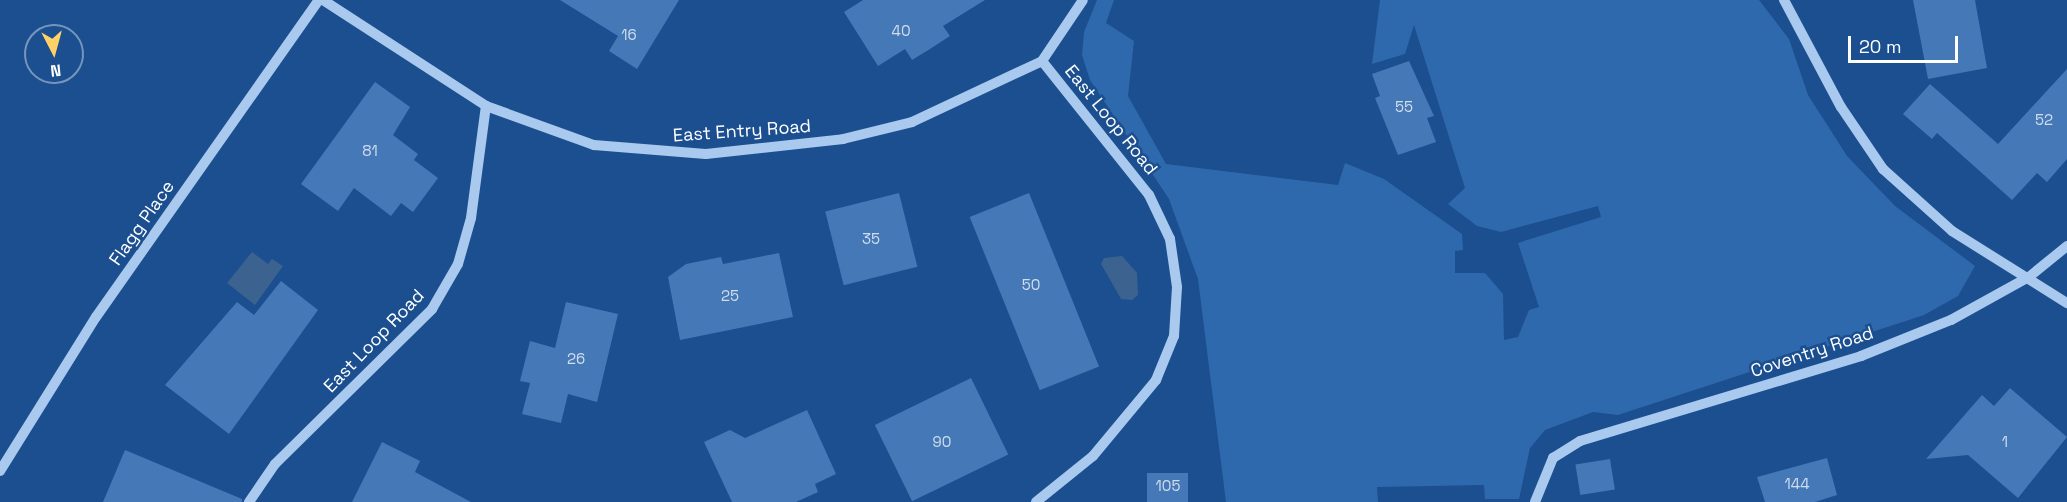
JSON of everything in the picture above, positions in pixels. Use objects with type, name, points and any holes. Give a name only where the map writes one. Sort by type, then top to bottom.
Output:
[{"type":"street","name":"East Entry Road","points":[[321,0],[486,106],[594,145],[638,152],[774,149],[912,122],[1042,61]]},
{"type":"street","name":"Flagg Place","points":[[0,471],[96,317],[321,0]]},
{"type":"street","points":[[1042,61],[1083,0]]},
{"type":"street","points":[[1784,0],[1855,130],[1883,169],[1952,231],[2067,303]]},
{"type":"street","name":"East Loop Road","points":[[1036,502],[1093,456],[1156,380],[1174,336],[1177,287],[1170,239],[1149,195],[1042,61]]},
{"type":"street","name":"East Loop Road","points":[[249,502],[275,464],[432,309],[458,264],[471,218],[486,106]]},
{"type":"street","name":"Coventry Road","points":[[1535,502],[1553,458],[1580,441],[1861,356],[1951,320],[2028,277],[2067,246]]},
{"type":"shaded area","points":[[1097,0],[1114,0],[1106,23],[1134,41],[1128,96],[1166,164],[1338,185],[1345,163],[1384,179],[1462,234],[1463,250],[1455,251],[1455,273],[1485,273],[1503,294],[1504,340],[1518,337],[1529,310],[1539,307],[1518,243],[1601,217],[1598,206],[1501,232],[1477,226],[1448,204],[1465,188],[1414,25],[1405,54],[1372,64],[1380,0],[1759,0],[1789,39],[1808,95],[1847,156],[1895,206],[1975,266],[1958,296],[1924,315],[1618,415],[1593,412],[1545,430],[1530,448],[1519,499],[1485,499],[1484,485],[1377,487],[1378,502],[1226,502],[1198,279],[1169,199],[1090,80],[1082,55],[1084,32]]},
{"type":"shaded area","points":[[252,252],[268,264],[272,259],[283,266],[255,305],[227,283]]},
{"type":"shaded area","points":[[1122,256],[1137,273],[1138,295],[1132,300],[1121,299],[1101,264],[1104,258]]},
{"type":"building","points":[[560,0],[679,0],[637,69],[609,51],[618,36]]},
{"type":"building","points":[[863,0],[985,0],[943,26],[950,36],[930,49],[912,60],[905,49],[878,66],[844,12]]},
{"type":"building","points":[[1913,0],[1975,0],[1987,68],[1928,79]]},
{"type":"building","points":[[1409,61],[1434,116],[1427,118],[1436,142],[1398,155],[1375,98],[1380,96],[1372,74]]},
{"type":"building","points":[[2067,69],[2067,159],[2047,182],[2037,173],[2012,200],[1937,133],[1932,139],[1903,114],[1930,84],[1998,144]]},
{"type":"building","points":[[375,82],[410,107],[393,135],[418,154],[414,160],[438,178],[413,212],[401,203],[391,216],[354,188],[338,211],[301,184]]},
{"type":"building","points":[[899,193],[917,267],[844,285],[825,211]]},
{"type":"building","points":[[1029,193],[1099,366],[1040,390],[970,217]]},
{"type":"building","points":[[779,253],[793,317],[680,340],[668,277],[686,264],[721,257],[723,264]]},
{"type":"building","points":[[281,281],[318,310],[229,434],[165,385],[237,302],[254,315]]},
{"type":"building","points":[[566,302],[618,314],[597,402],[568,394],[561,423],[522,414],[530,383],[520,381],[530,341],[555,348]]},
{"type":"building","points":[[971,378],[1008,454],[912,501],[875,425]]},
{"type":"building","points":[[2010,388],[2067,437],[2018,498],[1968,455],[1926,459],[1982,395],[1994,406]]},
{"type":"building","points":[[807,410],[836,474],[815,484],[818,492],[796,502],[732,502],[704,442],[730,430],[745,438]]},
{"type":"building","points":[[382,442],[420,461],[415,472],[471,502],[352,502]]},
{"type":"building","points":[[125,450],[242,499],[242,502],[103,502]]},
{"type":"building","points":[[1827,458],[1837,495],[1815,502],[1765,502],[1757,477]]},
{"type":"building","points":[[1610,459],[1615,490],[1580,495],[1575,464]]},
{"type":"building","points":[[1147,473],[1188,473],[1188,502],[1147,502]]}]
